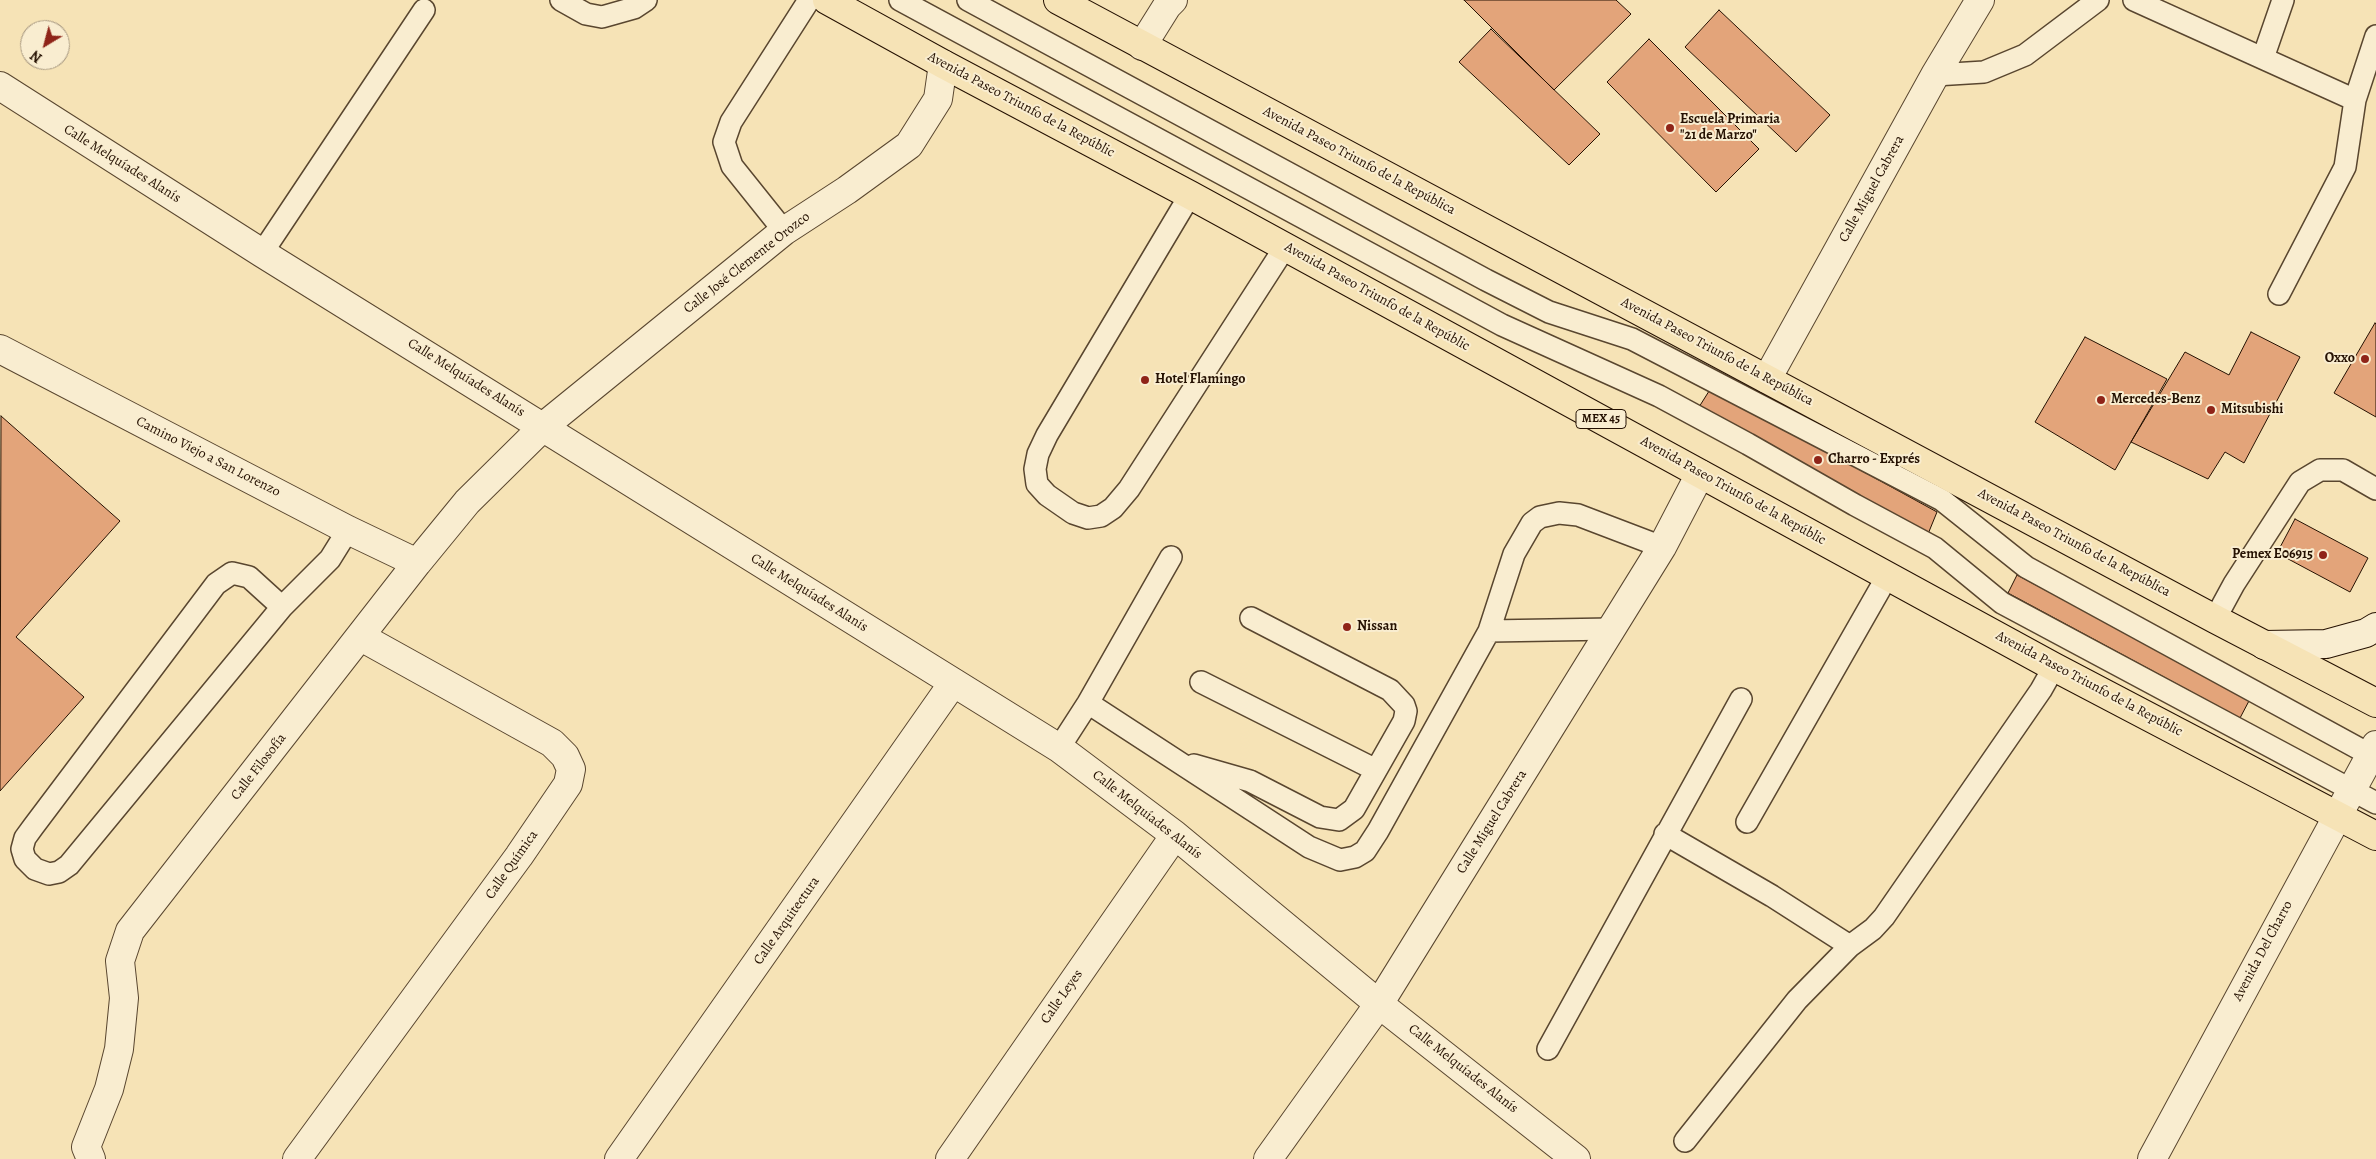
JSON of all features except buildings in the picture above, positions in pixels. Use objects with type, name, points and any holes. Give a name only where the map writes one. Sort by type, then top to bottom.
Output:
[{"type":"main road","name":"Avenida Paseo Triunfo de la Repúblic","points":[[827,0],[943,64],[1190,194],[2054,667],[2376,836]]},
{"type":"main road","name":"Avenida Paseo Triunfo de la República","points":[[1058,0],[2215,619],[2376,703]]},
{"type":"street","points":[[1142,46],[1167,6],[1173,0]]},
{"type":"street","name":"Calle Miguel Cabrera","points":[[1767,379],[1935,75],[1980,0]]},
{"type":"street","name":"Calle José Clemente Orozco","points":[[544,426],[784,231],[847,190],[909,145],[927,120],[938,99],[943,64]]},
{"type":"street","name":"Calle Melquíades Alanís","points":[[0,86],[262,253],[544,426],[1059,748],[1175,834],[1379,1004],[1576,1159]]},
{"type":"street","name":"Camino Viejo a San Lorenzo","points":[[0,349],[348,530],[417,563]]},
{"type":"street","name":"Calle Filosofía","points":[[91,1159],[86,1147],[109,1089],[119,1049],[124,998],[120,960],[130,931],[417,563],[467,502],[544,426]]},
{"type":"street","name":"Calle Miguel Cabrera","points":[[1268,1159],[1379,1004],[1662,547],[1700,474]]},
{"type":"street","points":[[2264,645],[2326,644],[2366,634],[2376,627]]},
{"type":"street","name":"Calle Química","points":[[297,1159],[519,856],[568,784],[571,769],[566,756],[552,743],[360,637]]},
{"type":"street","name":"Calle Arquitectura","points":[[619,1159],[953,683]]},
{"type":"street","name":"Avenida Del Charro","points":[[2152,1159],[2338,815],[2374,753]]},
{"type":"street","name":"Calle Leyes","points":[[950,1159],[1175,834]]},
{"type":"lane","points":[[561,0],[586,14],[602,17],[634,8],[646,0]]},
{"type":"lane","points":[[784,231],[732,166],[724,142],[731,122],[809,0]]},
{"type":"lane","points":[[900,0],[1502,326],[1659,396],[1748,444],[1935,548],[2002,603],[2376,803]]},
{"type":"lane","points":[[968,0],[1486,280],[1549,312],[1632,339],[1942,500],[2026,567],[2374,753]]},
{"type":"lane","points":[[1935,75],[1984,72],[2025,55],[2098,0]]},
{"type":"lane","points":[[2134,0],[2355,100]]},
{"type":"lane","points":[[2263,58],[2283,0]]},
{"type":"lane","points":[[262,253],[424,10]]},
{"type":"lane","points":[[2279,294],[2345,167],[2355,100],[2376,36]]},
{"type":"lane","points":[[1190,194],[1047,435],[1038,454],[1035,469],[1037,484],[1047,495],[1073,513],[1088,518],[1101,516],[1113,508],[1129,489],[1285,247]]},
{"type":"lane","points":[[2215,619],[2234,584],[2300,482],[2320,470],[2343,470],[2376,488]]},
{"type":"lane","points":[[1088,703],[1309,847],[1340,860],[1355,857],[1366,850],[1378,831],[1490,631],[1514,554],[1532,523],[1540,517],[1559,512],[1578,515],[1662,547]]},
{"type":"lane","points":[[282,607],[249,577],[232,573],[216,584],[25,838],[22,849],[24,859],[35,870],[49,874],[59,872],[69,864],[282,607],[330,559],[348,530]]},
{"type":"lane","points":[[1059,748],[1088,703],[1171,557]]},
{"type":"lane","points":[[1747,822],[1888,575]]},
{"type":"lane","points":[[1172,758],[1250,781],[1330,820],[1339,820],[1354,809],[1404,721],[1406,711],[1398,697],[1390,690],[1251,618]]},
{"type":"lane","points":[[1490,631],[1612,629]]},
{"type":"lane","points":[[1685,1141],[1797,1000],[1850,946],[1873,929],[1884,917],[2041,690],[2054,667]]},
{"type":"lane","points":[[1201,682],[1376,770]]},
{"type":"lane","points":[[1548,1049],[1741,699]]},
{"type":"lane","points":[[1665,834],[1772,896],[1850,946]]},
{"type":"place","name":"Escuela Primaria \"21 de Marzo\"","points":[[1670,128]]},
{"type":"place","name":"Oxxo","points":[[2365,359]]},
{"type":"place","name":"Hotel Flamingo","points":[[1145,380]]},
{"type":"place","name":"Mercedes-Benz","points":[[2101,400]]},
{"type":"place","name":"Mitsubishi","points":[[2211,410]]},
{"type":"place","name":"Charro - Exprés","points":[[1818,460]]},
{"type":"place","name":"Pemex E06915","points":[[2323,555]]},
{"type":"place","name":"Nissan","points":[[1347,627]]}]
